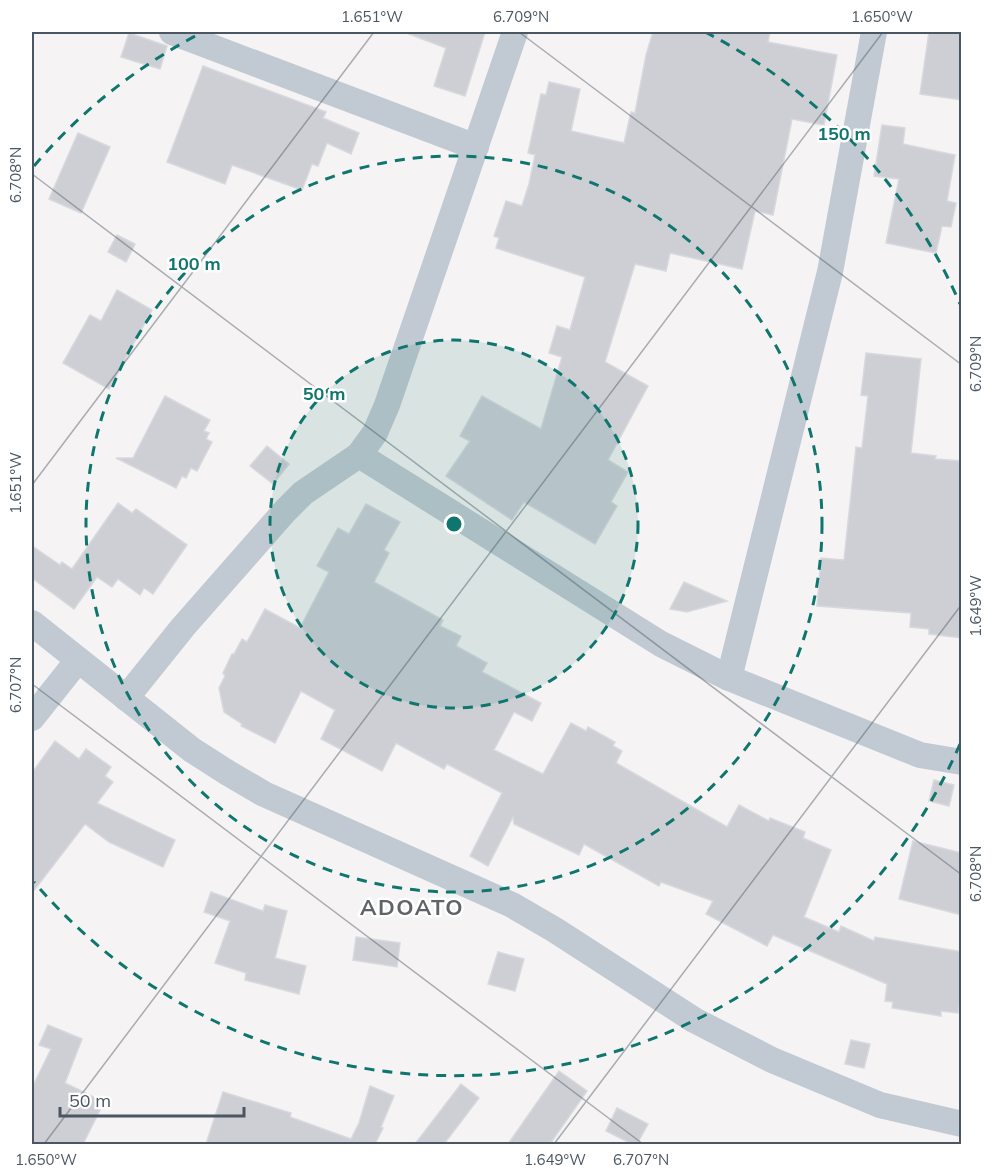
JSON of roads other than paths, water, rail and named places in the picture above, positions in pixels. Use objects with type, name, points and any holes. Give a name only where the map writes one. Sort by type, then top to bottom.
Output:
[{"type":"street","points":[[172,32],[476,147]]},
{"type":"street","points":[[126,699],[183,627],[285,511],[303,493],[359,455],[375,433],[387,405],[516,32]]},
{"type":"street","points":[[729,678],[830,272],[874,32]]},
{"type":"street","points":[[359,455],[661,644],[729,678],[920,755],[962,762]]},
{"type":"street","points":[[32,623],[192,750],[264,794],[512,905],[555,930],[694,1020],[772,1060],[880,1105],[962,1124]]},
{"type":"street","points":[[32,718],[78,660]]},
{"type":"district","name":"ADOATO","points":[[412,907]]}]
